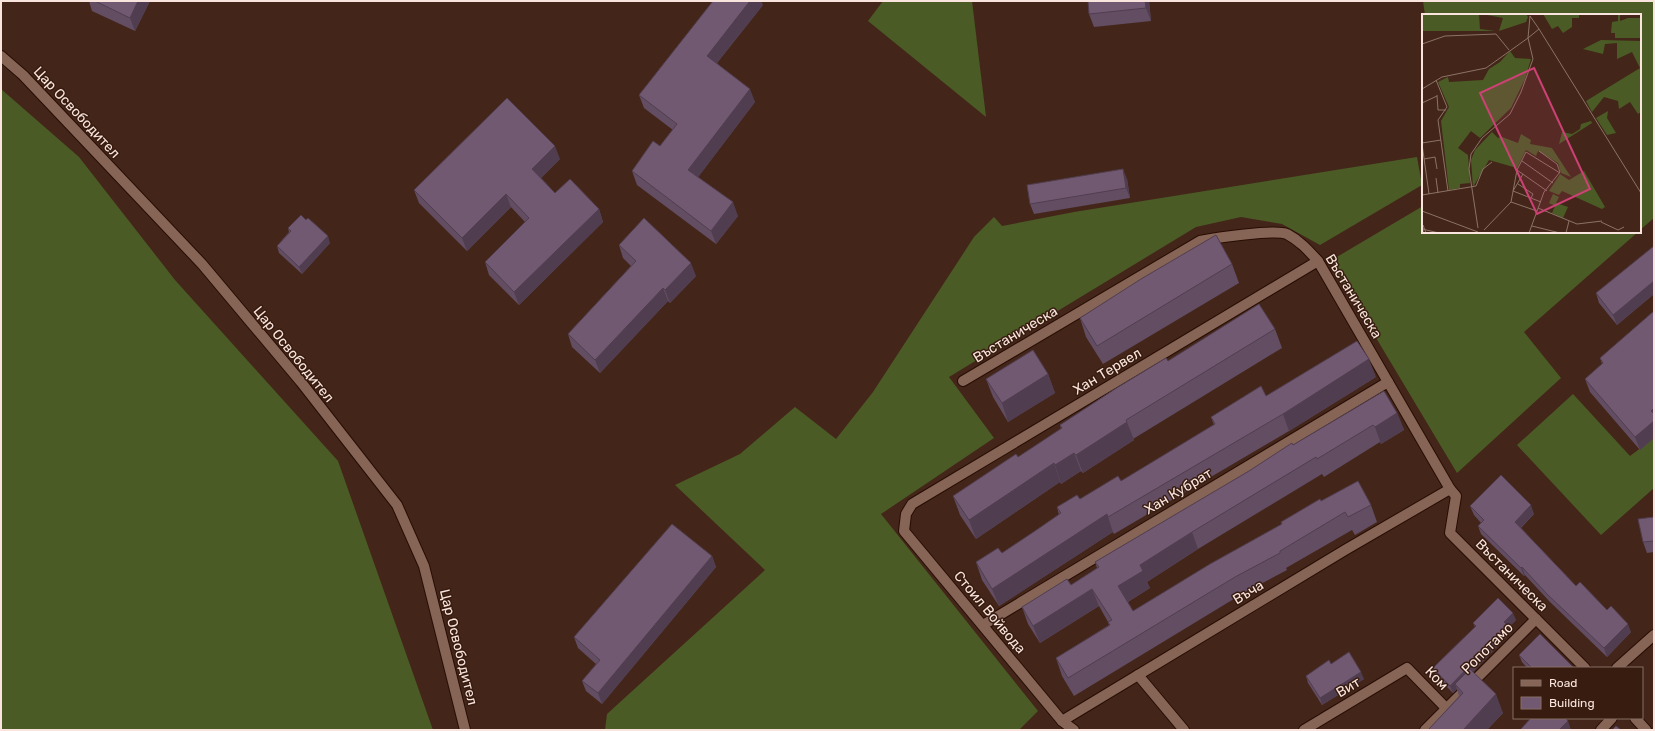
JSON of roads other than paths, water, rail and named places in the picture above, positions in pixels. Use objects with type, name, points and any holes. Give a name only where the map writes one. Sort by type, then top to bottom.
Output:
[{"type":"street","name":"Цар Освободител","points":[[1,56],[23,75],[202,264],[301,382],[397,505],[424,566],[465,730]]},
{"type":"street","name":"Въстаническа","points":[[963,381],[1200,241],[1220,237],[1285,234],[1304,245],[1318,261],[1450,489],[1456,496],[1450,533],[1584,667]]},
{"type":"street","name":"Хан Тервел","points":[[912,504],[1318,261]]},
{"type":"street","name":"Хан Кубрат","points":[[983,625],[1388,382]]},
{"type":"street","name":"Въча","points":[[1062,721],[1345,550],[1450,489]]},
{"type":"street","name":"Стоил Войвода","points":[[912,504],[906,514],[904,531],[1062,721],[1074,730]]},
{"type":"street","name":"Ропотамо","points":[[1425,730],[1536,619]]},
{"type":"street","points":[[1618,667],[1654,634]]},
{"type":"street","name":"Ком","points":[[1407,668],[1446,708]]},
{"type":"street","name":"Вит","points":[[1304,730],[1407,668]]},
{"type":"street","points":[[1138,675],[1184,730]]},
{"type":"street","points":[[1601,730],[1611,719]]},
{"type":"street","points":[[1636,719],[1646,730]]}]
